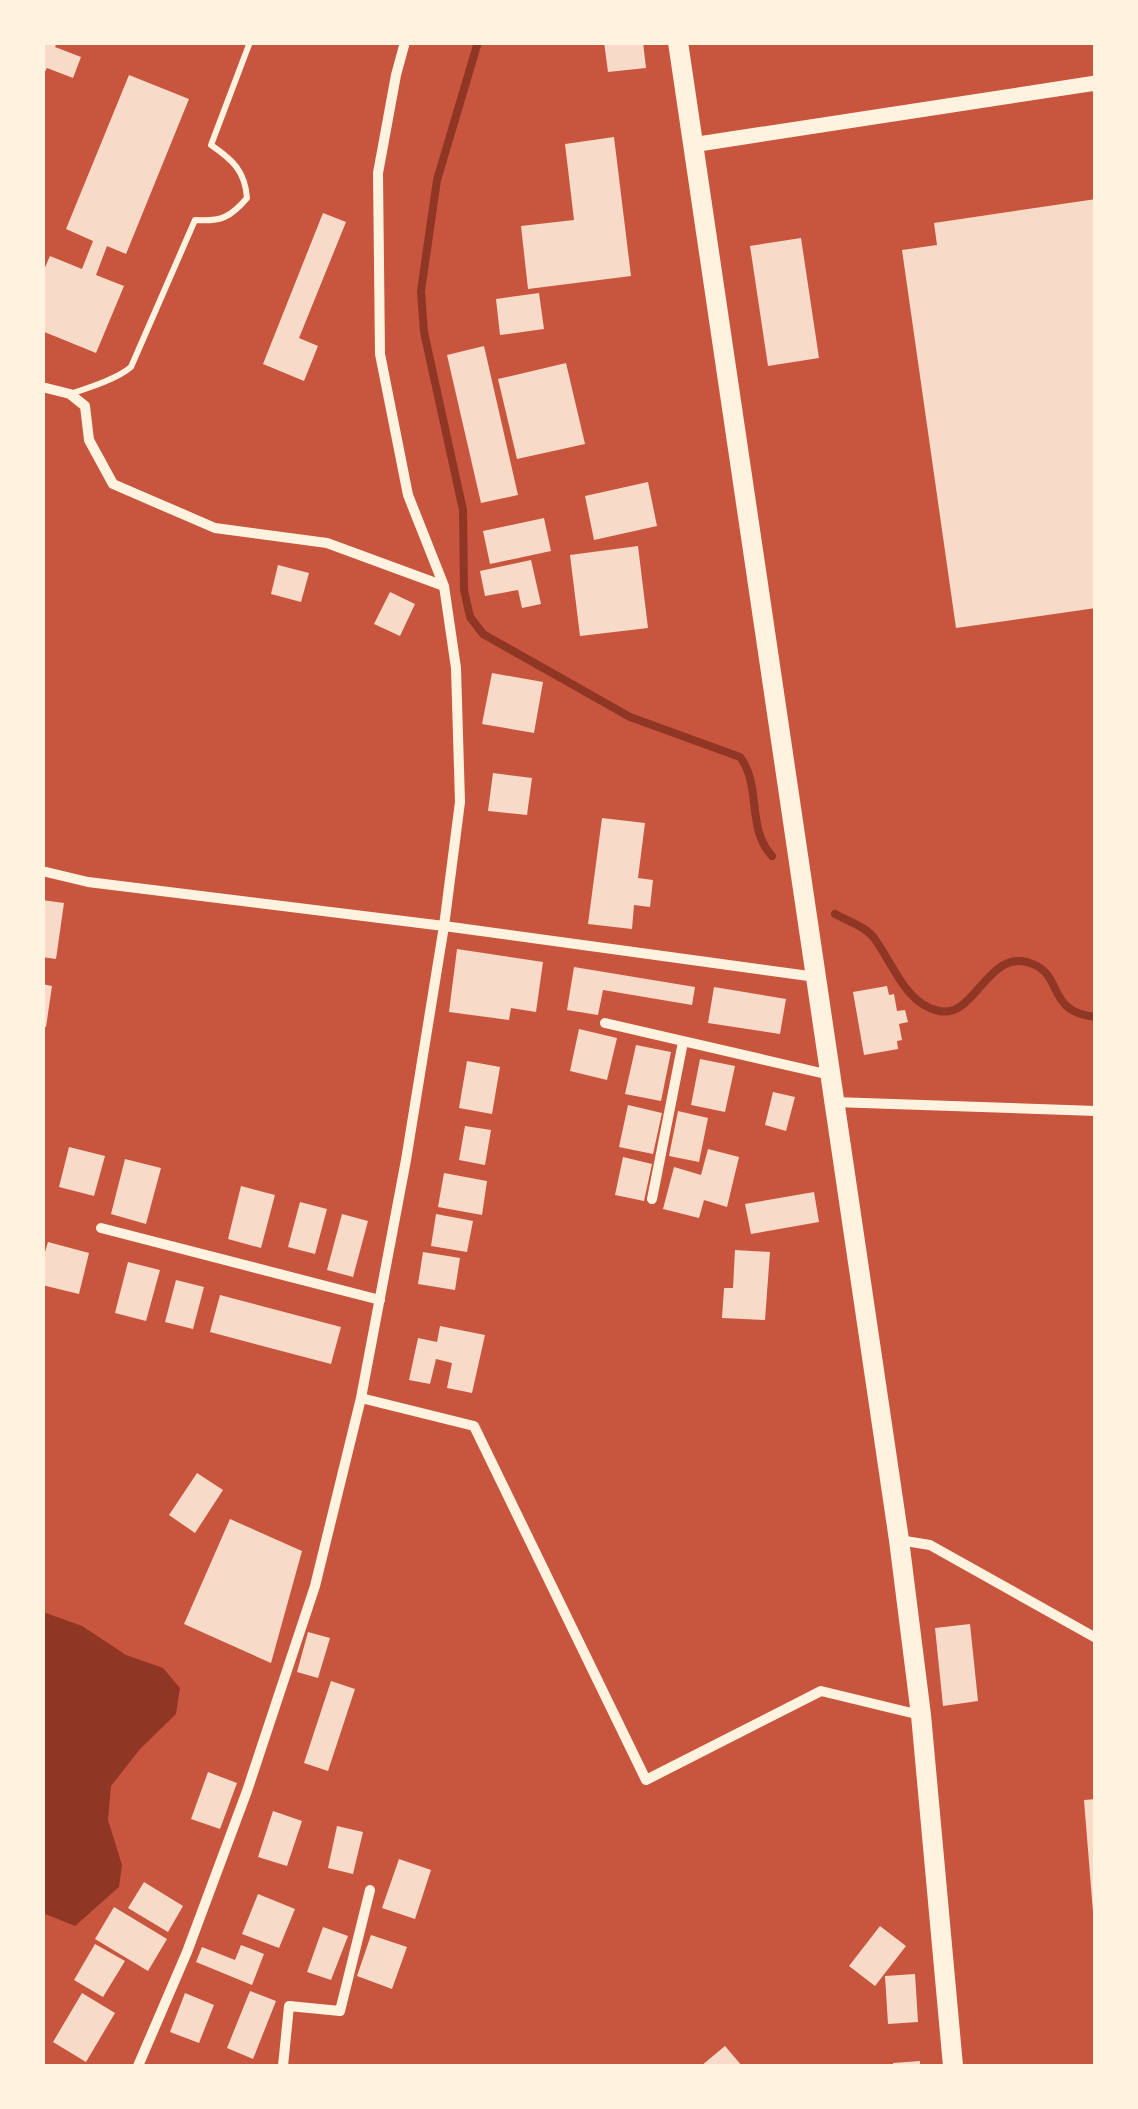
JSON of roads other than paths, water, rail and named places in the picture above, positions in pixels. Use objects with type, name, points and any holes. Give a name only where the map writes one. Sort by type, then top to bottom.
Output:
[{"type":"highway","points":[[678,42],[899,1540],[954,2066]]},
{"type":"street","points":[[138,2066],[188,1952],[315,1586],[361,1398],[444,926],[460,802],[456,668],[444,586],[408,495],[380,354],[378,173],[405,42]]},
{"type":"street","points":[[692,145],[1096,83]]},
{"type":"street","points":[[42,387],[70,394],[85,406],[89,440],[113,484],[215,528],[327,542],[444,586]]},
{"type":"street","points":[[42,871],[88,882],[816,978]]},
{"type":"street","points":[[604,1024],[830,1075]]},
{"type":"street","points":[[652,1200],[683,1042]]},
{"type":"street","points":[[834,1102],[1096,1111]]},
{"type":"street","points":[[101,1228],[380,1300]]},
{"type":"street","points":[[361,1398],[474,1426],[646,1780],[821,1690],[920,1716]]},
{"type":"street","points":[[899,1540],[930,1545],[1096,1638]]},
{"type":"street","points":[[282,2066],[289,2006],[340,2011],[370,1890]]},
{"type":"lane","points":[[70,394],[111,376],[123,375],[131,368],[196,220],[214,222],[232,216],[247,198],[246,178],[232,160],[211,145],[250,42]]},
{"type":"waterway","points":[[478,42],[437,180],[421,291],[424,332],[463,510],[464,590],[470,617],[483,634],[630,717],[740,757],[751,781],[759,833],[772,856]]},
{"type":"waterway","points":[[835,914],[871,934],[901,981],[927,1007],[952,1010],[994,972],[1019,961],[1044,971],[1070,1009],[1096,1017]]}]
